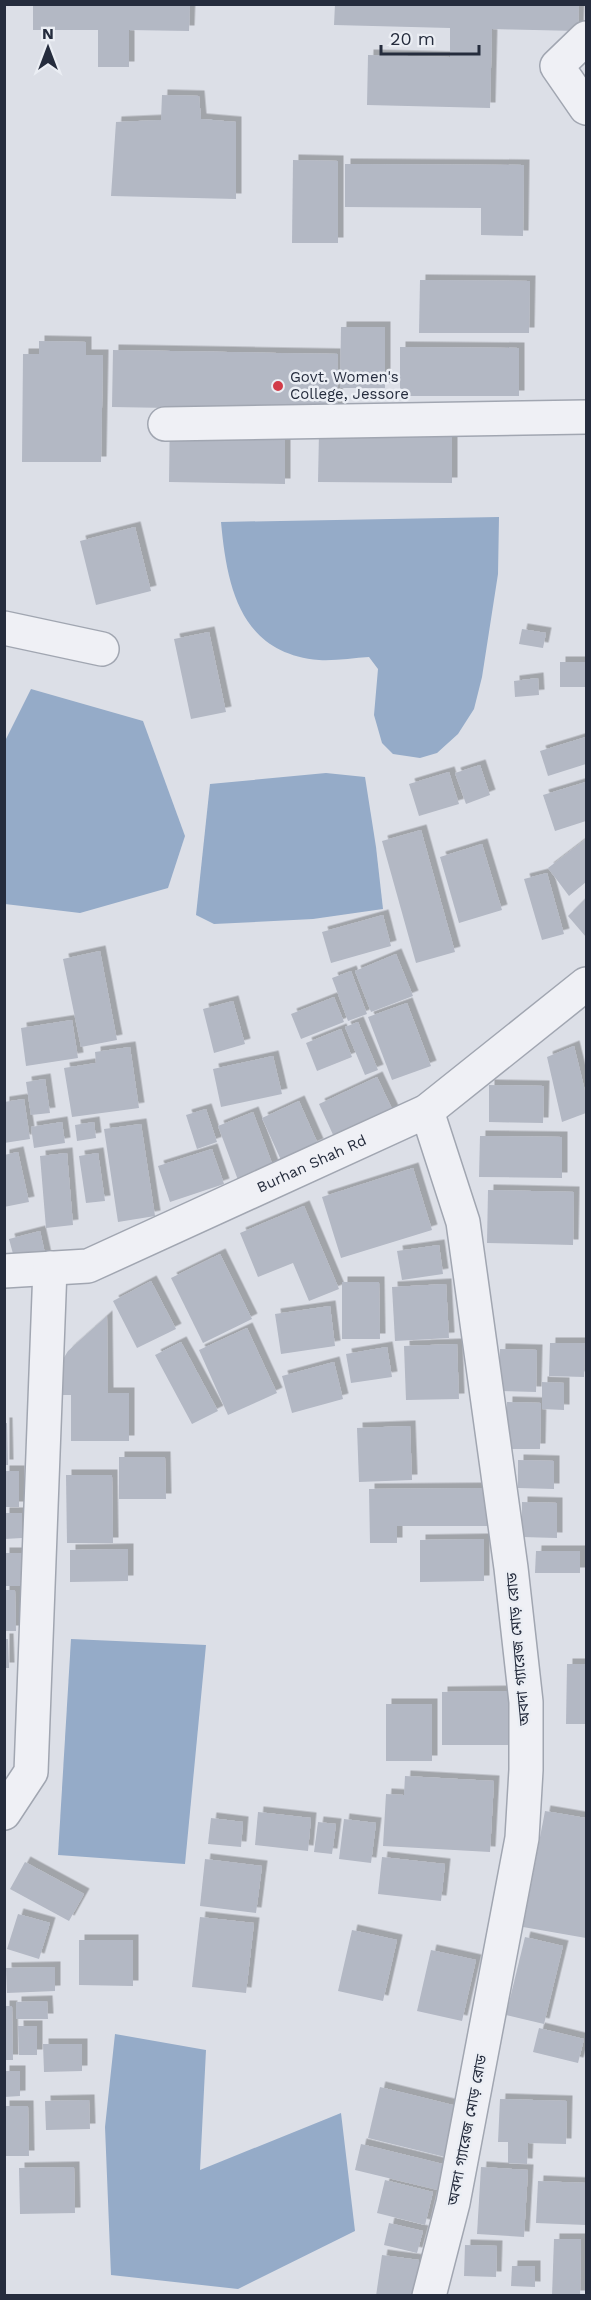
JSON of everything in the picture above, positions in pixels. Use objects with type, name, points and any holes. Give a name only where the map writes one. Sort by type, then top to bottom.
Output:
[{"type":"street","points":[[586,38],[557,66],[586,108]]},
{"type":"street","points":[[165,424],[586,417]]},
{"type":"street","points":[[4,628],[102,650]]},
{"type":"street","name":"Burhan Shah Rd","points":[[4,1271],[88,1266],[427,1110],[586,984]]},
{"type":"street","name":"অবদা গ্যারেজ মোড় রোড","points":[[427,1110],[463,1222],[511,1568],[526,1702],[526,1770],[522,1838],[453,2203],[429,2295]]},
{"type":"street","points":[[4,1813],[31,1772],[50,1268]]},
{"type":"water","points":[[499,517],[498,574],[482,677],[474,709],[458,734],[437,753],[420,758],[393,754],[382,743],[374,715],[378,669],[369,657],[319,660],[292,655],[271,645],[255,630],[243,613],[234,592],[228,570],[221,522]]},
{"type":"water","points":[[31,689],[143,721],[185,836],[168,888],[80,913],[5,904],[5,741]]},
{"type":"water","points":[[326,773],[365,777],[383,909],[313,919],[214,924],[196,915],[210,784]]},
{"type":"water","points":[[71,1639],[206,1645],[185,1864],[58,1855]]},
{"type":"water","points":[[115,2034],[206,2050],[200,2170],[341,2113],[355,2231],[238,2289],[111,2275],[105,2127]]},
{"type":"building","points":[[33,4],[190,4],[189,31],[129,30],[129,67],[98,67],[98,30],[33,30]]},
{"type":"building","points":[[335,4],[579,4],[578,31],[492,29],[490,108],[367,105],[368,55],[450,57],[450,28],[334,25]]},
{"type":"building","points":[[162,95],[199,96],[201,119],[236,122],[236,199],[111,196],[116,122],[161,120]]},
{"type":"building","points":[[293,160],[338,161],[338,243],[292,243]]},
{"type":"building","points":[[345,164],[524,165],[523,236],[481,235],[481,208],[345,207]]},
{"type":"building","points":[[420,280],[530,281],[529,333],[419,333]]},
{"type":"building","points":[[341,327],[385,327],[385,388],[340,388]]},
{"type":"building","points":[[39,341],[86,342],[86,355],[103,355],[101,462],[22,462],[23,354],[39,354]]},
{"type":"building","points":[[400,347],[519,348],[519,396],[400,396]]},
{"type":"building","points":[[113,350],[338,354],[337,411],[285,437],[285,484],[169,482],[170,408],[112,407]]},
{"type":"building","points":[[319,432],[452,433],[452,483],[318,482]]},
{"type":"building","points":[[135,527],[151,591],[96,605],[80,541]]},
{"type":"building","points":[[522,629],[546,633],[543,648],[519,644]]},
{"type":"building","points":[[209,632],[226,712],[191,719],[174,639]]},
{"type":"building","points":[[560,662],[586,662],[586,687],[560,687]]},
{"type":"building","points":[[538,678],[539,695],[515,697],[514,681]]},
{"type":"building","points":[[586,737],[586,764],[548,776],[540,751]]},
{"type":"building","points":[[480,765],[490,795],[466,804],[455,773]]},
{"type":"building","points":[[449,772],[459,804],[419,816],[409,784]]},
{"type":"building","points":[[586,782],[586,821],[555,831],[543,795]]},
{"type":"building","points":[[421,830],[455,952],[416,963],[382,841]]},
{"type":"building","points":[[586,839],[586,882],[569,896],[548,868]]},
{"type":"building","points":[[482,844],[502,910],[459,923],[440,857]]},
{"type":"building","points":[[547,873],[564,934],[542,940],[524,879]]},
{"type":"building","points":[[586,898],[586,937],[568,916]]},
{"type":"building","points":[[383,915],[391,946],[331,963],[322,932]]},
{"type":"building","points":[[100,951],[117,1040],[81,1047],[63,959]]},
{"type":"building","points":[[396,954],[413,996],[371,1012],[355,971]]},
{"type":"building","points":[[351,971],[367,1014],[348,1021],[332,978]]},
{"type":"building","points":[[334,997],[344,1022],[301,1039],[291,1014]]},
{"type":"building","points":[[233,1001],[245,1044],[214,1053],[203,1009]]},
{"type":"building","points":[[407,1003],[431,1066],[392,1080],[368,1017]]},
{"type":"building","points":[[72,1020],[78,1058],[26,1066],[21,1028]]},
{"type":"building","points":[[358,1022],[378,1070],[365,1075],[345,1027]]},
{"type":"building","points":[[341,1029],[352,1057],[317,1071],[306,1043]]},
{"type":"building","points":[[574,1046],[586,1095],[586,1113],[562,1122],[547,1057]]},
{"type":"building","points":[[130,1047],[139,1108],[72,1117],[64,1068],[96,1063],[95,1052]]},
{"type":"building","points":[[273,1056],[282,1094],[221,1107],[213,1069]]},
{"type":"building","points":[[377,1077],[394,1113],[335,1139],[319,1104]]},
{"type":"building","points":[[45,1079],[50,1113],[31,1115],[26,1082]]},
{"type":"building","points":[[489,1085],[544,1086],[543,1123],[489,1122]]},
{"type":"building","points":[[24,1099],[30,1139],[4,1143],[4,1102]]},
{"type":"building","points":[[299,1101],[318,1144],[281,1160],[262,1118]]},
{"type":"building","points":[[206,1109],[217,1142],[197,1149],[186,1115]]},
{"type":"building","points":[[253,1112],[273,1166],[238,1180],[218,1126]]},
{"type":"building","points":[[62,1122],[65,1143],[34,1148],[31,1127]]},
{"type":"building","points":[[94,1122],[96,1138],[77,1141],[75,1125]]},
{"type":"building","points":[[141,1124],[155,1216],[118,1222],[104,1129]]},
{"type":"building","points":[[480,1136],[562,1137],[562,1178],[479,1177]]},
{"type":"building","points":[[212,1149],[224,1184],[170,1202],[158,1166]]},
{"type":"building","points":[[18,1152],[29,1202],[4,1207],[4,1155]]},
{"type":"building","points":[[67,1153],[73,1225],[46,1228],[40,1156]]},
{"type":"building","points":[[98,1153],[105,1201],[86,1203],[79,1156]]},
{"type":"building","points":[[413,1168],[432,1230],[341,1258],[322,1197]]},
{"type":"building","points":[[488,1190],[574,1192],[573,1245],[487,1243]]},
{"type":"building","points":[[304,1206],[339,1289],[309,1301],[293,1263],[258,1277],[240,1233]]},
{"type":"building","points":[[40,1231],[46,1258],[16,1265],[9,1239]]},
{"type":"building","points":[[439,1245],[443,1274],[402,1280],[397,1251]]},
{"type":"building","points":[[220,1254],[252,1319],[203,1343],[171,1278]]},
{"type":"building","points":[[151,1281],[176,1329],[137,1348],[113,1301]]},
{"type":"building","points":[[342,1282],[379,1282],[380,1339],[342,1339]]},
{"type":"building","points":[[446,1284],[449,1338],[395,1341],[392,1287]]},
{"type":"building","points":[[330,1306],[335,1346],[281,1354],[275,1314]]},
{"type":"building","points":[[107,1316],[108,1393],[129,1393],[129,1441],[71,1441],[71,1395],[52,1395],[54,1374],[68,1351]]},
{"type":"building","points":[[247,1328],[277,1393],[228,1415],[199,1350]]},
{"type":"building","points":[[181,1342],[218,1411],[192,1424],[155,1355]]},
{"type":"building","points":[[550,1343],[585,1343],[584,1377],[549,1376]]},
{"type":"building","points":[[457,1344],[459,1399],[406,1400],[404,1346]]},
{"type":"building","points":[[387,1347],[392,1377],[351,1383],[346,1354]]},
{"type":"building","points":[[500,1349],[537,1350],[536,1392],[499,1391]]},
{"type":"building","points":[[334,1362],[343,1399],[292,1413],[282,1376]]},
{"type":"building","points":[[542,1382],[564,1383],[564,1410],[542,1409]]},
{"type":"building","points":[[507,1402],[541,1403],[540,1449],[506,1449]]},
{"type":"building","points":[[4,1423],[7,1423],[8,1465],[4,1465]]},
{"type":"building","points":[[410,1426],[412,1480],[359,1482],[357,1428]]},
{"type":"building","points":[[119,1457],[165,1457],[166,1499],[119,1499]]},
{"type":"building","points":[[518,1460],[554,1461],[554,1489],[518,1488]]},
{"type":"building","points":[[4,1471],[19,1471],[19,1507],[4,1507]]},
{"type":"building","points":[[66,1475],[112,1475],[113,1543],[67,1543]]},
{"type":"building","points":[[487,1488],[487,1526],[397,1526],[397,1543],[370,1543],[369,1489]]},
{"type":"building","points":[[522,1502],[557,1503],[557,1538],[522,1537]]},
{"type":"building","points":[[4,1513],[22,1513],[22,1538],[4,1539]]},
{"type":"building","points":[[484,1539],[484,1581],[420,1582],[420,1540]]},
{"type":"building","points":[[128,1549],[128,1581],[70,1582],[70,1550]]},
{"type":"building","points":[[536,1551],[580,1551],[580,1573],[535,1573]]},
{"type":"building","points":[[4,1553],[26,1553],[26,1586],[4,1586]]},
{"type":"building","points":[[4,1590],[15,1590],[16,1631],[4,1631]]},
{"type":"building","points":[[4,1639],[8,1639],[9,1668],[4,1668]]},
{"type":"building","points":[[567,1664],[586,1664],[586,1724],[566,1724]]},
{"type":"building","points":[[508,1691],[509,1745],[442,1745],[442,1692]]},
{"type":"building","points":[[386,1704],[432,1704],[432,1761],[386,1761]]},
{"type":"building","points":[[405,1776],[494,1781],[490,1852],[383,1846],[386,1794],[404,1795]]},
{"type":"building","points":[[545,1811],[586,1818],[586,1938],[523,1927]]},
{"type":"building","points":[[258,1812],[311,1818],[308,1851],[255,1845]]},
{"type":"building","points":[[211,1818],[243,1822],[241,1847],[208,1844]]},
{"type":"building","points":[[344,1819],[376,1823],[371,1863],[339,1859]]},
{"type":"building","points":[[318,1822],[336,1824],[332,1854],[314,1852]]},
{"type":"building","points":[[382,1857],[445,1864],[441,1901],[378,1894]]},
{"type":"building","points":[[205,1859],[262,1866],[256,1913],[200,1906]]},
{"type":"building","points":[[25,1862],[84,1894],[69,1921],[10,1889]]},
{"type":"building","points":[[18,1914],[50,1923],[39,1959],[7,1949]]},
{"type":"building","points":[[200,1917],[254,1923],[246,1993],[192,1987]]},
{"type":"building","points":[[352,1930],[397,1940],[383,2001],[338,1991]]},
{"type":"building","points":[[525,1937],[563,1946],[544,2024],[506,2015]]},
{"type":"building","points":[[79,1940],[133,1940],[133,1986],[79,1985]]},
{"type":"building","points":[[431,1950],[476,1960],[462,2021],[417,2011]]},
{"type":"building","points":[[55,1967],[55,1991],[7,1993],[6,1968]]},
{"type":"building","points":[[47,2001],[48,2019],[16,2019],[16,2002]]},
{"type":"building","points":[[4,2006],[12,2006],[13,2060],[4,2060]]},
{"type":"building","points":[[18,2026],[37,2026],[37,2055],[19,2055]]},
{"type":"building","points":[[539,2028],[584,2039],[578,2063],[533,2052]]},
{"type":"building","points":[[43,2044],[82,2044],[82,2071],[44,2072]]},
{"type":"building","points":[[4,2071],[20,2071],[20,2096],[4,2097]]},
{"type":"building","points":[[380,2087],[457,2106],[445,2157],[368,2138]]},
{"type":"building","points":[[500,2099],[567,2101],[566,2144],[528,2143],[527,2164],[508,2163],[508,2142],[498,2142]]},
{"type":"building","points":[[89,2100],[90,2129],[46,2130],[45,2101]]},
{"type":"building","points":[[4,2106],[28,2106],[29,2156],[4,2156]]},
{"type":"building","points":[[361,2144],[447,2165],[442,2191],[355,2170]]},
{"type":"building","points":[[74,2167],[75,2213],[20,2214],[19,2168]]},
{"type":"building","points":[[481,2167],[528,2170],[524,2237],[477,2234]]},
{"type":"building","points":[[385,2180],[433,2192],[425,2225],[377,2213]]},
{"type":"building","points":[[538,2181],[586,2183],[586,2225],[536,2223]]},
{"type":"building","points":[[389,2223],[423,2231],[417,2253],[384,2245]]},
{"type":"building","points":[[554,2239],[581,2239],[580,2296],[552,2296]]},
{"type":"building","points":[[465,2245],[497,2246],[496,2277],[464,2276]]},
{"type":"building","points":[[382,2255],[419,2260],[414,2296],[376,2296]]},
{"type":"building","points":[[512,2266],[535,2266],[535,2287],[511,2286]]},
{"type":"place","name":"Govt. Women's College, Jessore","points":[[278,386]]}]
